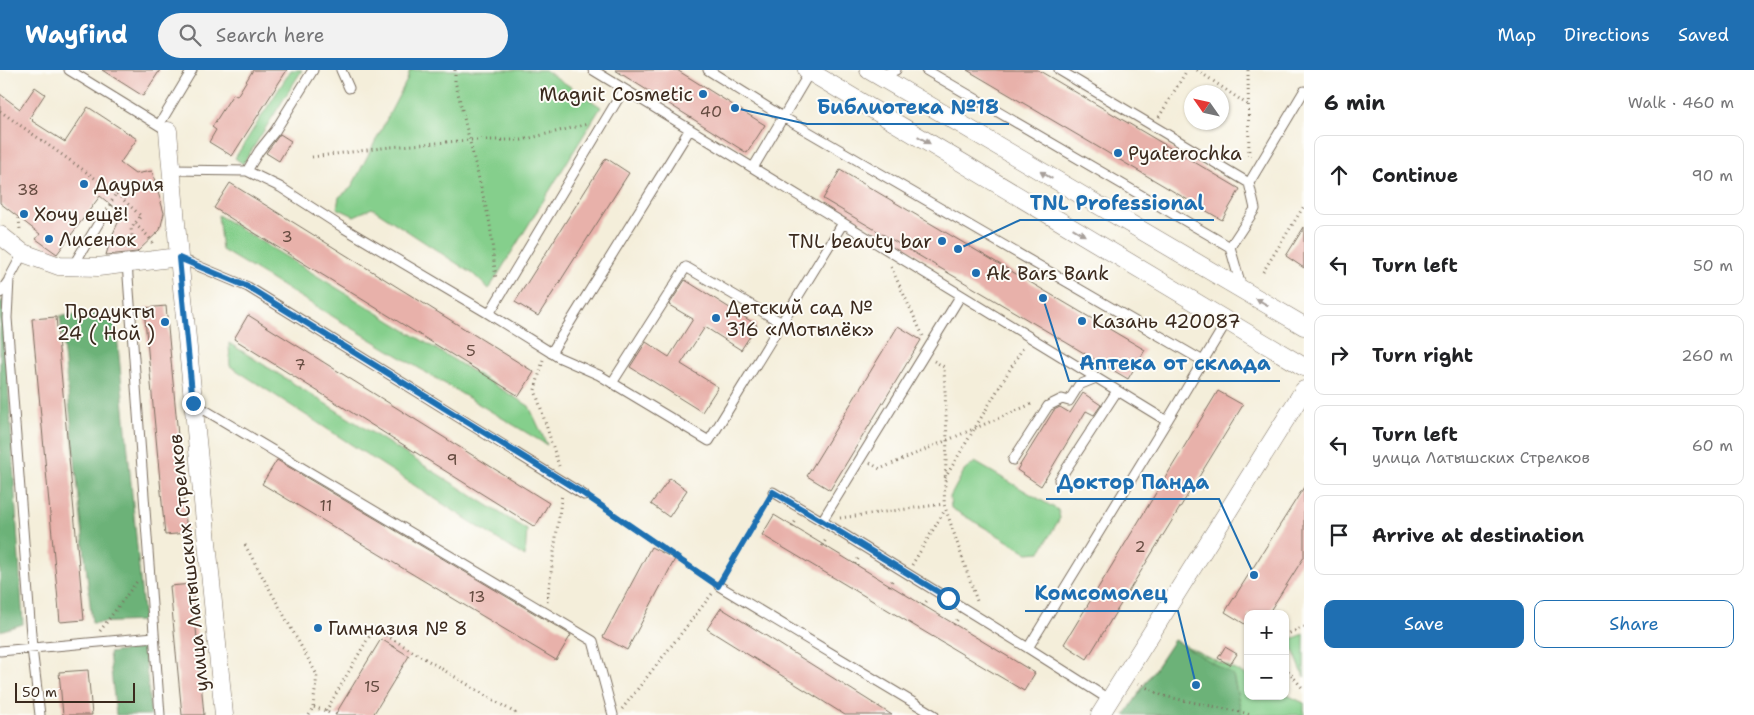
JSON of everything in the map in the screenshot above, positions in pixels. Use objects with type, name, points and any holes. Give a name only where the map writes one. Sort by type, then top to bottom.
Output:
[{"type":"street","points":[[810,71],[1304,367]]},
{"type":"street","points":[[874,73],[1304,326]]},
{"type":"street","name":"улица Латышских Стрелков","points":[[164,128],[171,170],[170,258],[193,403],[224,715]]},
{"type":"street","points":[[0,235],[23,253],[59,266],[98,267],[170,258]]},
{"type":"street","points":[[1100,715],[1304,390]]},
{"type":"lane","points":[[69,70],[164,128],[192,70]]},
{"type":"lane","points":[[247,171],[259,151],[275,131],[313,70]]},
{"type":"lane","points":[[341,70],[349,88]]},
{"type":"lane","points":[[592,70],[1166,421]]},
{"type":"lane","points":[[708,70],[783,117],[1203,361]]},
{"type":"lane","points":[[874,73],[896,70]]},
{"type":"lane","points":[[926,70],[1230,247],[1243,291]]},
{"type":"lane","points":[[1059,70],[1249,183]]},
{"type":"lane","points":[[753,168],[810,71]]},
{"type":"lane","points":[[489,314],[624,90]]},
{"type":"lane","points":[[1230,247],[1255,209],[1249,183],[1304,91]]},
{"type":"lane","points":[[551,353],[690,129]]},
{"type":"lane","points":[[171,170],[247,171],[280,187],[342,227],[551,353],[612,383],[709,442],[843,223]]},
{"type":"lane","points":[[73,266],[102,219]]},
{"type":"lane","points":[[0,293],[10,279],[23,253]]},
{"type":"lane","points":[[170,258],[248,287],[584,494]]},
{"type":"lane","points":[[126,263],[160,715]]},
{"type":"lane","points":[[612,383],[686,267],[782,323]]},
{"type":"lane","points":[[10,279],[7,318],[32,648],[40,715]]},
{"type":"lane","points":[[822,521],[961,295]]},
{"type":"lane","points":[[1028,648],[1227,321]]},
{"type":"lane","points":[[1013,460],[1048,406],[1062,399],[1069,401],[1078,385],[1096,378]]},
{"type":"lane","points":[[1059,480],[1117,390]]},
{"type":"lane","points":[[193,403],[593,641],[615,715]]},
{"type":"lane","points":[[773,492],[1110,700]]},
{"type":"lane","points":[[718,586],[934,715]]},
{"type":"lane","points":[[0,651],[154,637]]},
{"type":"path","points":[[455,70],[490,224],[498,298]]},
{"type":"path","points":[[1154,126],[1187,70]]},
{"type":"path","points":[[1197,70],[1248,105]]},
{"type":"path","points":[[1248,70],[1249,183]]},
{"type":"path","points":[[0,111],[116,194],[141,216],[131,228],[132,236],[119,244],[88,241]]},
{"type":"path","points":[[312,157],[390,147],[470,140],[522,140],[606,120]]},
{"type":"path","points":[[102,219],[116,194]]},
{"type":"path","points":[[1263,272],[1304,206]]},
{"type":"path","points":[[135,224],[170,258]]},
{"type":"path","points":[[882,247],[926,352],[944,367],[947,440],[944,504],[984,621]]},
{"type":"path","points":[[945,479],[1029,337]]},
{"type":"path","points":[[861,458],[880,468],[1035,403]]},
{"type":"path","points":[[615,715],[718,586],[773,492]]},
{"type":"path","points":[[584,494],[718,586]]},
{"type":"path","points":[[822,521],[944,504]]},
{"type":"path","points":[[907,573],[946,510]]},
{"type":"path","points":[[245,545],[317,675],[313,707],[309,715]]},
{"type":"path","points":[[91,643],[149,566]]},
{"type":"path","points":[[1289,633],[1304,627]]},
{"type":"path","points":[[326,711],[374,628],[515,713],[514,715]]},
{"type":"path","points":[[1289,672],[1304,690]]},
{"type":"path","points":[[1125,676],[1163,696],[1250,715]]},
{"type":"path","points":[[313,707],[332,715]]},
{"type":"green space","points":[[291,70],[302,70],[243,164],[235,158]]},
{"type":"green space","points":[[410,70],[545,70],[601,107],[489,289],[473,274],[372,208],[354,216],[337,208],[339,197],[351,188],[407,80]]},
{"type":"green space","points":[[218,215],[529,406],[547,445],[222,250]]},
{"type":"green space","points":[[3,299],[23,624],[0,631],[0,304]]},
{"type":"green space","points":[[115,313],[144,621],[92,623],[60,316]]},
{"type":"green space","points":[[229,343],[527,530],[525,557],[230,366]]},
{"type":"green space","points":[[975,462],[1058,510],[1060,518],[1040,552],[1028,553],[951,508],[950,497],[964,471]]},
{"type":"green space","points":[[1304,634],[1304,677],[1289,640]]},
{"type":"green space","points":[[1174,640],[1244,674],[1244,700],[1289,700],[1289,696],[1304,703],[1304,715],[1155,715],[1138,694]]},
{"type":"green space","points":[[1174,640],[1233,675],[1242,715],[1125,715]]},
{"type":"green space","points":[[144,648],[151,715],[116,715],[109,653]]},
{"type":"building","points":[[102,70],[160,70],[143,96]]},
{"type":"building","points":[[253,70],[287,70],[232,156],[209,142],[216,130],[212,127],[233,94],[237,96]]},
{"type":"building","points":[[615,70],[677,70],[765,125],[747,153]]},
{"type":"building","points":[[967,70],[1038,70],[1240,189],[1222,220]]},
{"type":"building","name":"Даурия","points":[[35,87],[45,94],[30,117],[32,121],[65,142],[88,107],[137,139],[120,163],[135,174],[152,171],[164,213],[160,230],[137,252],[106,255],[111,238],[122,214],[100,196],[57,254],[36,239],[40,234],[0,203],[0,94],[20,109]]},
{"type":"building","points":[[280,134],[291,141],[279,161],[266,153]]},
{"type":"building","points":[[606,158],[629,173],[538,316],[515,302]]},
{"type":"building","points":[[840,170],[1145,350],[1128,379],[823,199]]},
{"type":"building","points":[[230,183],[534,372],[519,396],[214,208]]},
{"type":"building","points":[[1304,227],[1304,268],[1286,256]]},
{"type":"building","points":[[685,280],[757,325],[741,350],[705,327],[681,364],[718,387],[702,412],[630,367],[646,342],[669,357],[693,319],[669,305]]},
{"type":"building","points":[[166,306],[187,533],[165,535],[144,308]]},
{"type":"building","points":[[248,315],[549,503],[535,527],[234,339]]},
{"type":"building","points":[[56,317],[84,620],[60,622],[32,319]]},
{"type":"building","points":[[898,326],[921,340],[830,490],[807,476]]},
{"type":"building","points":[[1218,391],[1243,405],[1087,659],[1064,644]]},
{"type":"building","points":[[1083,393],[1101,405],[1094,415],[1086,411],[1041,486],[1017,470],[1054,410],[1060,407],[1070,413]]},
{"type":"building","points":[[277,460],[571,635],[556,660],[262,484]]},
{"type":"building","points":[[670,478],[687,490],[669,517],[651,504]]},
{"type":"building","points":[[1304,487],[1304,557],[1271,610],[1244,610],[1244,624],[1225,612]]},
{"type":"building","points":[[774,515],[1035,673],[1024,691],[762,535]]},
{"type":"building","points":[[651,547],[675,559],[627,650],[603,637]]},
{"type":"building","points":[[192,584],[204,715],[182,715],[175,642],[170,586]]},
{"type":"building","points":[[721,608],[892,715],[845,715],[707,629]]},
{"type":"building","points":[[381,639],[409,656],[373,715],[335,715]]},
{"type":"building","points":[[1225,647],[1237,654],[1230,665],[1218,658]]},
{"type":"building","points":[[88,670],[92,715],[63,715],[59,672]]},
{"type":"place","name":"Magnit Cosmetic","points":[[703,94]]},
{"type":"place","name":"Библиотека №18","points":[[735,108]]},
{"type":"place","name":"Pyaterochka","points":[[1118,153]]},
{"type":"place","name":"Даурия","points":[[84,184]]},
{"type":"place","name":"Хочу ещё!","points":[[24,214]]},
{"type":"place","name":"Лисенок","points":[[49,239]]},
{"type":"place","name":"TNL beauty bar","points":[[942,241]]},
{"type":"place","name":"TNL Professional","points":[[958,249]]},
{"type":"place","name":"Ak Bars Bank","points":[[976,273]]},
{"type":"place","name":"Аптека от склада","points":[[1043,298]]},
{"type":"place","name":"Детский сад № 316 «Мотылёк»","points":[[716,318]]},
{"type":"place","name":"Казань 420087","points":[[1082,321]]},
{"type":"place","name":"Продукты 24 ( Ной )","points":[[165,322]]},
{"type":"place","name":"Доктор Панда","points":[[1254,575]]},
{"type":"place","name":"Гимназия № 8","points":[[318,628]]},
{"type":"place","name":"Комсомолец","points":[[1196,685]]},
{"type":"route","points":[[193,403],[179,258],[248,287],[584,494],[718,586],[773,492],[948,598]]}]
